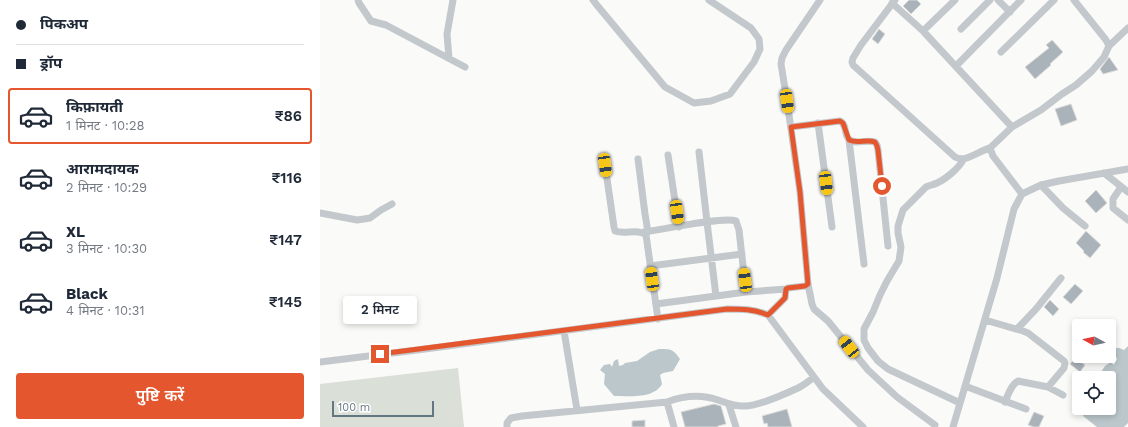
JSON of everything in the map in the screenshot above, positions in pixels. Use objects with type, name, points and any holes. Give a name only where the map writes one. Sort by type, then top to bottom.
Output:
[{"type":"street","points":[[358,0],[371,21],[386,25],[465,67]]},
{"type":"street","points":[[449,58],[447,34],[453,0]]},
{"type":"street","points":[[593,0],[664,87],[694,103],[711,101],[730,94],[754,62],[760,49],[759,38],[751,28],[709,0]]},
{"type":"street","points":[[820,0],[786,50],[782,58],[781,69],[800,192],[808,284],[812,304],[814,309],[828,321],[868,370],[897,397],[935,425]]},
{"type":"street","points":[[923,31],[955,0]]},
{"type":"street","points":[[960,29],[990,0]]},
{"type":"street","points":[[998,0],[1010,12]]},
{"type":"street","points":[[956,66],[1021,0]]},
{"type":"street","points":[[1001,52],[1054,0]]},
{"type":"street","points":[[1074,0],[1106,40],[1109,46]]},
{"type":"street","points":[[963,160],[955,157],[853,65],[852,58],[894,2],[1012,127]]},
{"type":"street","points":[[960,402],[882,366],[868,348],[864,340],[864,329],[880,295],[899,261],[901,247],[898,226],[904,210],[926,187],[941,181],[957,169],[963,160],[990,148],[1012,127],[1041,110],[1076,85],[1092,71],[1104,57],[1109,46],[1128,28]]},
{"type":"street","points":[[791,127],[836,121],[843,123],[849,140],[864,264]]},
{"type":"street","points":[[818,123],[832,227]]},
{"type":"street","points":[[849,140],[872,141],[875,142],[877,146],[884,198],[888,246]]},
{"type":"street","points":[[990,148],[993,156],[1022,194]]},
{"type":"street","points":[[699,152],[706,222],[716,296]]},
{"type":"street","points":[[668,155],[679,227]]},
{"type":"street","points":[[638,159],[645,214],[646,235],[658,319]]},
{"type":"street","points":[[605,165],[615,230],[622,233],[646,232],[706,222],[727,220],[736,221],[739,230],[746,292]]},
{"type":"street","points":[[953,427],[997,278],[1014,209],[1022,194],[1041,185],[1128,170]]},
{"type":"street","points":[[1104,174],[1128,192]]},
{"type":"street","points":[[1041,185],[1063,208],[1085,226]]},
{"type":"street","points":[[1121,186],[1113,200],[1114,208],[1128,220]]},
{"type":"street","points":[[320,214],[358,220],[370,218],[392,204]]},
{"type":"street","points":[[650,266],[742,254]]},
{"type":"street","points":[[1017,329],[1036,309],[1061,278]]},
{"type":"street","points":[[656,304],[746,292],[786,289],[805,286],[808,284]]},
{"type":"street","points":[[768,315],[785,298],[786,289]]},
{"type":"street","points":[[320,362],[727,309],[746,309],[768,315],[823,389],[863,427]]},
{"type":"street","points":[[985,320],[1028,333],[1064,361],[1064,368],[1048,387]]},
{"type":"street","points":[[564,331],[577,410]]},
{"type":"street","points":[[507,427],[507,423],[511,418],[522,416],[666,402],[678,398],[694,396],[708,397],[730,405],[746,406],[763,402],[799,388],[814,377]]},
{"type":"street","points":[[1005,402],[1012,386],[1018,381],[1048,387],[1063,394]]},
{"type":"street","points":[[966,386],[1026,409]]},
{"type":"street","points":[[666,402],[674,427]]},
{"type":"street","points":[[730,405],[736,427]]},
{"type":"shaded area","points":[[1128,346],[1128,423],[1124,427],[1097,427],[1083,415],[1116,415],[1116,371],[1102,371],[1110,363],[1114,365],[1116,363],[1116,348],[1124,350]]},
{"type":"shaded area","points":[[659,349],[671,350],[680,359],[673,371],[660,375],[662,384],[658,389],[641,396],[614,396],[604,384],[605,374],[600,370],[604,365],[610,364],[612,367],[614,361],[618,359],[619,366],[625,363],[637,361],[650,352]]},
{"type":"shaded area","points":[[458,368],[464,427],[320,427],[320,384]]},
{"type":"building","points":[[909,0],[917,0],[921,4],[911,14],[903,6]]},
{"type":"building","points":[[879,29],[885,34],[878,44],[872,39]]},
{"type":"building","points":[[1052,40],[1063,52],[1035,79],[1025,67],[1049,48],[1046,45]]},
{"type":"building","points":[[1109,57],[1118,70],[1103,74],[1100,69]]},
{"type":"building","points":[[1071,104],[1077,120],[1061,126],[1055,109]]},
{"type":"building","points":[[1096,190],[1107,203],[1096,213],[1085,201]]},
{"type":"building","points":[[1086,231],[1101,245],[1090,258],[1076,243]]},
{"type":"building","points":[[1075,284],[1083,291],[1071,304],[1063,297]]},
{"type":"building","points":[[1050,300],[1059,309],[1053,316],[1044,307]]},
{"type":"building","points":[[1072,362],[1072,363],[1082,363],[1085,365],[1081,371],[1079,371],[1070,364]]},
{"type":"building","points":[[714,404],[721,406],[726,424],[718,427],[685,427],[681,412]]},
{"type":"building","points":[[787,409],[792,427],[768,427],[767,423],[764,424],[762,416]]},
{"type":"building","points":[[1034,412],[1044,416],[1039,427],[1028,425]]},
{"type":"building","points":[[645,420],[645,427],[632,427],[632,421]]},
{"type":"route","points":[[380,354],[727,309],[746,309],[768,315],[785,298],[786,289],[805,286],[808,284],[800,192],[791,127],[840,121],[843,123],[849,140],[856,142],[875,142],[878,150],[882,186]]}]
